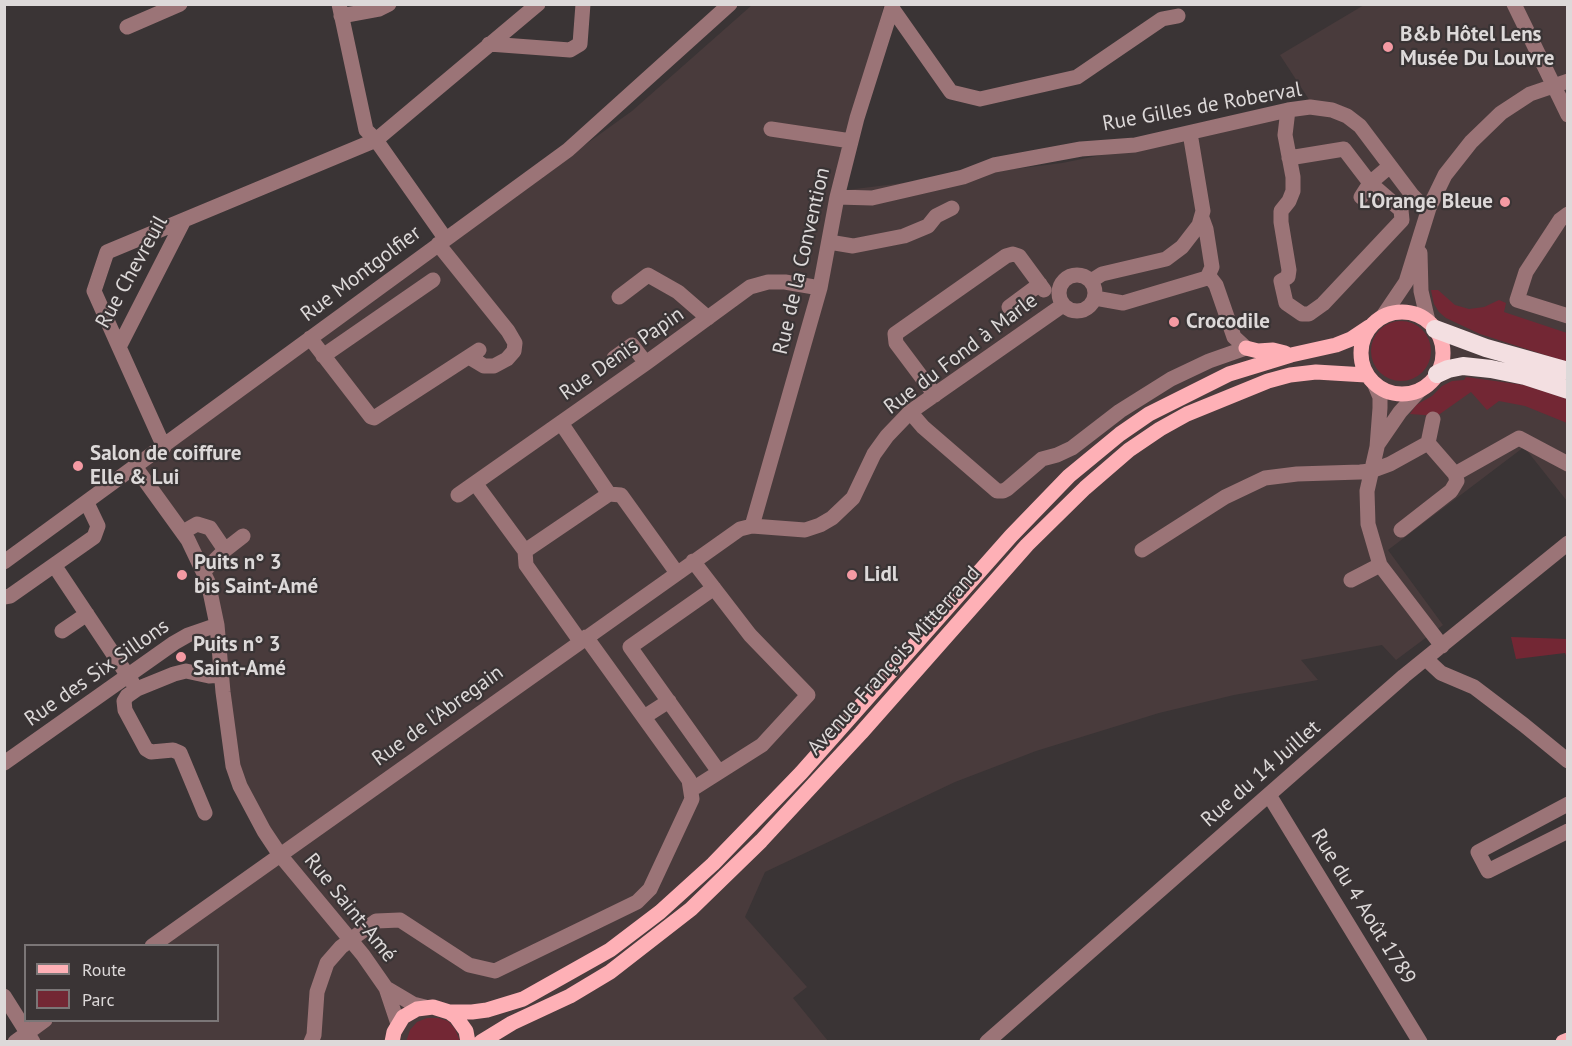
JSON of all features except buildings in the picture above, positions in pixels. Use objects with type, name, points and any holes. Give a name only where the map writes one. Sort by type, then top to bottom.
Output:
[{"type":"highway","points":[[1432,325],[1486,348],[1568,371]]},
{"type":"highway","points":[[1437,374],[1463,366],[1491,369],[1525,376],[1568,390]]},
{"type":"main road","points":[[1406,311],[1417,314],[1432,325],[1443,348],[1442,361],[1437,374],[1430,383],[1420,390],[1400,394],[1386,392],[1371,380],[1360,356],[1364,335],[1369,327],[1383,316],[1406,311]]},
{"type":"main road","name":"Avenue François Mitterrand","points":[[425,1007],[449,1012],[472,1012],[496,1008],[523,999],[610,950],[660,912],[713,864],[801,773],[1011,536],[1069,476],[1120,434],[1149,414],[1229,374],[1291,355],[1336,345],[1351,339],[1369,327]]},
{"type":"main road","points":[[1246,348],[1258,351],[1273,350],[1291,355]]},
{"type":"main road","name":"Avenue François Mitterrand","points":[[481,1041],[512,1023],[570,996],[610,972],[692,909],[761,840],[861,733],[1028,545],[1085,488],[1129,450],[1187,414],[1268,381],[1290,375],[1316,372],[1371,380]]},
{"type":"main road","points":[[392,1041],[398,1024],[410,1012],[425,1007]]},
{"type":"main road","points":[[449,1012],[462,1024],[468,1041]]},
{"type":"street","points":[[127,27],[180,4]]},
{"type":"street","points":[[310,338],[374,418],[474,354],[484,366],[494,366],[507,359],[514,351],[515,343],[508,331],[442,241],[376,140],[366,130],[340,10],[378,9],[389,4]]},
{"type":"street","name":"Rue Chevreuil","points":[[119,347],[94,291],[107,252],[376,140],[538,4]]},
{"type":"street","points":[[489,44],[570,50],[580,44],[583,4]]},
{"type":"street","name":"Rue Montgolfier","points":[[4,562],[136,468],[568,150],[730,4]]},
{"type":"street","points":[[1514,4],[1561,83],[1568,115]]},
{"type":"street","points":[[892,6],[951,92],[980,99],[1077,77],[1162,19],[1178,16]]},
{"type":"street","name":"Rue de la Convention","points":[[752,526],[820,288],[837,197],[851,141],[892,6]]},
{"type":"street","points":[[1383,316],[1403,288],[1429,208],[1445,176],[1470,142],[1502,114],[1530,94],[1561,83]]},
{"type":"street","name":"Rue Gilles de Roberval","points":[[837,197],[872,198],[963,177],[994,165],[1081,149],[1135,145],[1310,107],[1332,110],[1347,116],[1360,126],[1412,195],[1423,206],[1429,208]]},
{"type":"street","points":[[1288,110],[1285,135],[1293,191],[1281,211],[1289,270],[1288,277],[1281,281],[1286,303],[1302,314],[1309,314],[1323,304],[1402,220],[1401,210],[1370,183],[1344,149],[1289,158]]},
{"type":"street","points":[[771,129],[851,141]]},
{"type":"street","points":[[1095,298],[1123,303],[1204,280],[1209,276],[1212,267],[1210,250],[1202,218],[1203,211],[1190,133]]},
{"type":"street","points":[[1361,196],[1370,183],[1390,165]]},
{"type":"street","points":[[829,242],[853,246],[904,236],[928,226],[936,216],[952,208]]},
{"type":"street","points":[[1568,214],[1560,220],[1526,272],[1517,300],[1568,316]]},
{"type":"street","points":[[1091,281],[1102,274],[1166,259],[1187,241],[1202,218]]},
{"type":"street","name":"Rue Chevreuil","points":[[119,347],[184,220]]},
{"type":"street","points":[[1187,241],[1210,250]]},
{"type":"street","points":[[1420,241],[1421,291],[1432,325]]},
{"type":"street","points":[[935,394],[896,343],[895,334],[1006,256],[1013,254],[1019,256],[1042,287],[1009,307]]},
{"type":"street","points":[[619,297],[648,275],[678,292],[708,318]]},
{"type":"street","points":[[1081,275],[1091,281],[1096,292],[1095,298],[1089,308],[1084,311],[1072,311],[1060,300],[1060,289],[1065,280],[1081,275]]},
{"type":"street","points":[[910,412],[923,427],[997,491],[1007,489],[1042,459],[1072,448],[1120,411],[1172,379],[1209,361],[1246,348],[1234,337],[1216,285],[1209,276]]},
{"type":"street","points":[[324,356],[433,280]]},
{"type":"street","name":"Rue Denis Papin","points":[[458,495],[750,287],[768,282],[785,282],[820,288]]},
{"type":"street","name":"Rue du Fond à Marle","points":[[752,526],[805,530],[832,518],[853,498],[874,454],[887,436],[910,412],[1063,305]]},
{"type":"street","points":[[614,358],[632,345],[646,363]]},
{"type":"street","points":[[119,347],[164,447]]},
{"type":"street","points":[[1371,380],[1380,397],[1380,408],[1377,447],[1367,491],[1368,524],[1380,565],[1442,646]]},
{"type":"street","points":[[1377,447],[1400,412],[1420,390]]},
{"type":"street","points":[[1142,550],[1225,497],[1265,478],[1297,474],[1371,471],[1390,464],[1428,443],[1433,419]]},
{"type":"street","points":[[561,423],[609,494]]},
{"type":"street","points":[[1455,474],[1519,438],[1568,464]]},
{"type":"street","points":[[1401,530],[1451,491],[1456,481],[1455,474],[1428,443]]},
{"type":"street","name":"Rue Saint-Amé","points":[[136,468],[183,532],[204,571],[217,625],[233,766],[250,804],[280,855],[351,941],[386,988]]},
{"type":"street","points":[[311,1041],[314,1035],[317,992],[327,963],[341,947],[376,921],[400,920],[469,965],[495,970],[637,902],[650,889],[692,799],[689,780],[644,717],[526,565],[525,551],[475,483]]},
{"type":"street","points":[[525,551],[609,494],[621,495],[677,573]]},
{"type":"street","points":[[4,597],[10,597],[94,537],[98,526],[87,503]]},
{"type":"street","points":[[183,532],[197,524],[210,528],[225,550]]},
{"type":"street","name":"Rue de l'Abregain","points":[[153,944],[693,561],[740,529],[752,526]]},
{"type":"street","points":[[204,571],[243,536]]},
{"type":"street","name":"Rue du 14 Juillet","points":[[987,1041],[1426,659],[1568,543]]},
{"type":"street","points":[[691,790],[762,745],[808,695],[750,635],[693,561]]},
{"type":"street","points":[[54,565],[137,689]]},
{"type":"street","points":[[1351,580],[1380,565]]},
{"type":"street","points":[[714,588],[630,647],[719,772]]},
{"type":"street","points":[[62,632],[87,614]]},
{"type":"street","name":"Rue des Six Sillons","points":[[4,763],[127,675],[188,635],[217,625]]},
{"type":"street","points":[[1426,659],[1440,673],[1474,687],[1568,761]]},
{"type":"street","points":[[205,813],[180,753],[173,750],[151,752],[146,749],[125,710],[124,701],[137,689],[186,671],[209,676],[222,675]]},
{"type":"street","points":[[644,717],[669,701]]},
{"type":"street","name":"Rue du 4 Août 1789","points":[[1269,795],[1420,1041]]},
{"type":"street","points":[[1568,804],[1478,852],[1488,871],[1568,831]]},
{"type":"street","points":[[386,988],[413,1004],[425,1007]]},
{"type":"street","points":[[386,988],[398,1024]]},
{"type":"street","points":[[4,996],[25,1039],[43,1022]]},
{"type":"shaded area","points":[[752,5],[884,5],[863,84],[847,190],[1062,163],[1245,126],[1310,101],[1280,55],[1364,5],[1567,5],[1567,501],[1524,447],[1388,550],[1443,625],[1396,660],[1382,645],[1301,660],[1318,680],[1234,695],[1159,713],[1036,751],[955,782],[765,872],[745,917],[807,987],[793,998],[828,1041],[15,1042],[44,1022],[219,1022],[219,944],[153,944],[280,855],[240,787],[208,582],[136,468],[632,111]]},
{"type":"green space","points":[[1431,290],[1438,290],[1455,305],[1469,309],[1484,307],[1499,300],[1506,303],[1504,312],[1567,333],[1567,362],[1480,334],[1446,318],[1434,304]]},
{"type":"green space","points":[[1401,321],[1418,326],[1426,334],[1431,351],[1426,368],[1418,376],[1401,381],[1384,376],[1376,368],[1371,351],[1376,334],[1384,326]]},
{"type":"green space","points":[[1466,377],[1524,385],[1567,399],[1567,423],[1525,406],[1499,401],[1487,410],[1471,392],[1437,416],[1410,414],[1416,405],[1432,396],[1442,386],[1452,381],[1464,380]]},
{"type":"green space","points":[[1511,637],[1567,639],[1567,658],[1565,653],[1516,659]]},
{"type":"green space","points":[[427,1018],[448,1021],[455,1029],[460,1041],[406,1042],[410,1030],[417,1022]]},
{"type":"place","name":"B&b Hôtel Lens Musée Du Louvre","points":[[1388,47]]},
{"type":"place","name":"L'Orange Bleue","points":[[1505,202]]},
{"type":"place","name":"Crocodile","points":[[1174,322]]},
{"type":"place","name":"Salon de coiffure Elle & Lui","points":[[78,466]]},
{"type":"place","name":"Puits n° 3 bis Saint-Amé","points":[[182,575]]},
{"type":"place","name":"Lidl","points":[[852,575]]},
{"type":"place","name":"Puits n° 3 Saint-Amé","points":[[181,657]]}]
